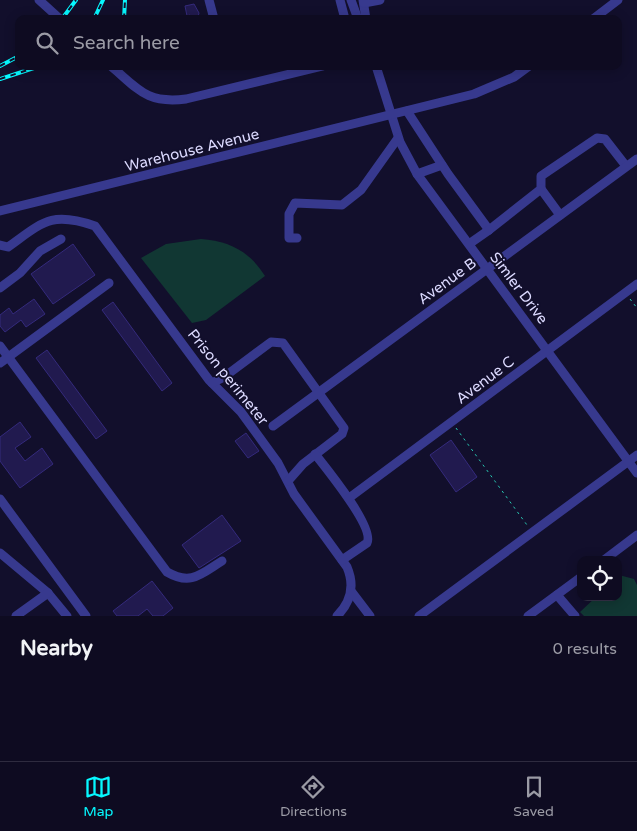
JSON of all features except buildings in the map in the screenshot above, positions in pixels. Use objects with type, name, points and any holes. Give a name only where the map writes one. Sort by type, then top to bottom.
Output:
[{"type":"street","points":[[39,0],[56,15]]},
{"type":"street","points":[[209,0],[213,15]]},
{"type":"street","points":[[340,0],[344,15]]},
{"type":"street","points":[[351,0],[357,15]]},
{"type":"street","points":[[365,15],[363,2],[380,0]]},
{"type":"street","points":[[598,15],[618,0]]},
{"type":"street","points":[[116,70],[150,97],[167,102],[306,70]]},
{"type":"street","name":"Simler Drive","points":[[377,70],[398,138],[417,174],[637,473]]},
{"type":"street","name":"Warehouse Avenue","points":[[0,211],[407,111],[494,87],[524,70]]},
{"type":"street","points":[[407,111],[442,165],[489,230]]},
{"type":"street","points":[[297,238],[289,238],[289,214],[295,203],[342,205],[361,190],[398,138]]},
{"type":"street","points":[[560,215],[541,189],[541,176],[597,138],[605,139],[626,166]]},
{"type":"street","name":"Avenue B","points":[[273,426],[637,159]]},
{"type":"street","points":[[417,174],[442,165]]},
{"type":"street","points":[[469,244],[541,189]]},
{"type":"street","name":"Prison perimeter","points":[[0,245],[8,247],[44,222],[55,218],[68,218],[95,226],[212,383],[240,412],[278,463],[294,494],[342,560],[352,578],[351,591]]},
{"type":"street","points":[[0,288],[20,273],[40,251],[60,239]]},
{"type":"street","points":[[0,362],[109,283]]},
{"type":"street","name":"Avenue C","points":[[349,498],[637,284]]},
{"type":"street","points":[[212,383],[224,377],[275,341],[283,343],[344,428],[342,434],[303,464],[288,482]]},
{"type":"street","points":[[0,346],[167,572],[179,579],[195,578],[222,561]]},
{"type":"street","points":[[315,454],[349,498],[366,529],[369,539],[342,560]]},
{"type":"street","points":[[419,616],[637,455]]},
{"type":"street","points":[[0,499],[86,616]]},
{"type":"street","points":[[609,556],[637,535]]},
{"type":"street","points":[[0,552],[48,593],[66,616]]},
{"type":"street","points":[[529,616],[577,580]]},
{"type":"street","points":[[337,616],[344,609],[351,591]]},
{"type":"street","points":[[351,591],[370,616]]},
{"type":"street","points":[[16,616],[48,593]]},
{"type":"street","points":[[557,595],[575,616]]},
{"type":"path","points":[[626,293],[637,308]]},
{"type":"path","points":[[452,422],[532,532]]},
{"type":"green space","points":[[201,239],[221,242],[238,249],[253,260],[265,276],[206,320],[192,323],[141,258],[166,244]]},
{"type":"green space","points":[[622,576],[634,579],[637,585],[637,616],[584,616],[580,612],[592,601],[622,601]]},
{"type":"railway","points":[[65,15],[76,0]]},
{"type":"railway","points":[[96,15],[103,0]]},
{"type":"railway","points":[[124,15],[125,0]]},
{"type":"railway","points":[[0,66],[15,58]]},
{"type":"railway","points":[[0,79],[28,70]]}]
